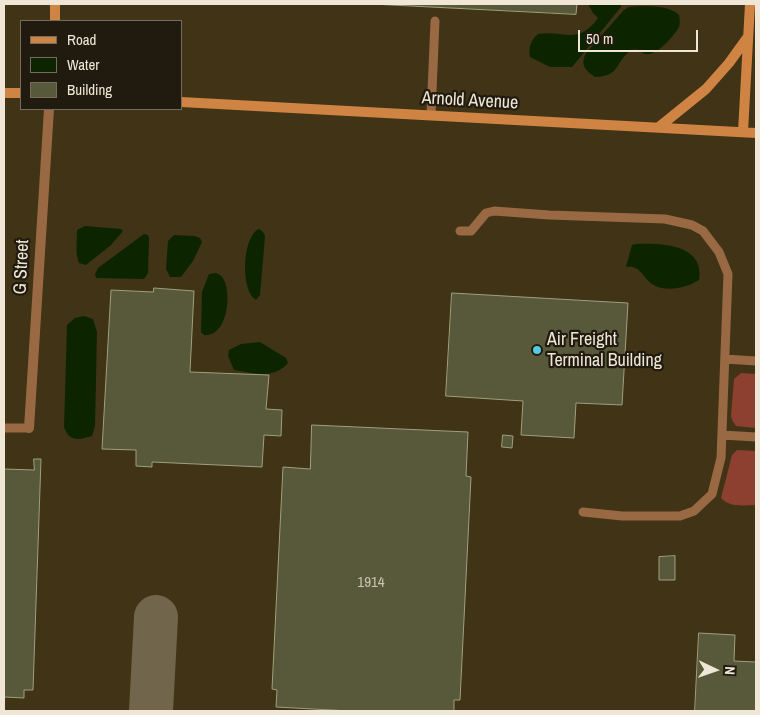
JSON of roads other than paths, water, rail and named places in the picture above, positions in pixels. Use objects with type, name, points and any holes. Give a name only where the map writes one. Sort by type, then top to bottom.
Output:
[{"type":"street","points":[[55,4],[55,20]]},
{"type":"street","points":[[743,132],[750,4]]},
{"type":"street","points":[[659,127],[706,89],[729,63],[748,37]]},
{"type":"street","points":[[4,93],[20,94]]},
{"type":"street","name":"Arnold Avenue","points":[[182,102],[756,132]]},
{"type":"street","name":"G Street","points":[[29,428],[49,110]]},
{"type":"lane","points":[[431,115],[435,21]]},
{"type":"lane","points":[[460,231],[471,231],[486,213],[494,211],[665,219],[692,225],[703,231],[719,252],[728,274],[721,458],[712,494],[694,511],[680,516],[622,516],[583,512]]},
{"type":"lane","points":[[725,359],[756,361]]},
{"type":"lane","points":[[4,428],[29,428]]},
{"type":"lane","points":[[722,435],[756,437]]},
{"type":"water","points":[[588,4],[621,4],[621,7],[572,67],[550,67],[530,57],[529,50],[531,44],[538,34],[570,35],[584,32],[591,27],[598,18]]},
{"type":"water","points":[[629,7],[667,8],[675,12],[679,15],[679,27],[665,45],[655,52],[644,54],[636,49],[632,50],[626,54],[610,74],[595,77],[584,67],[583,61],[586,53],[624,10]]},
{"type":"water","points":[[85,226],[121,229],[123,231],[111,245],[86,265],[79,263],[76,247],[77,230]]},
{"type":"water","points":[[259,229],[265,236],[260,295],[256,300],[251,295],[247,286],[245,264],[249,242],[253,234]]},
{"type":"water","points":[[144,234],[148,235],[149,239],[148,273],[144,279],[96,278],[95,274],[98,268]]},
{"type":"water","points":[[174,235],[194,236],[200,238],[202,242],[193,261],[181,277],[170,277],[166,269],[168,241]]},
{"type":"water","points":[[632,245],[669,245],[688,253],[695,259],[699,268],[699,280],[688,285],[670,289],[652,284],[635,268],[626,267]]},
{"type":"water","points":[[216,273],[222,277],[225,283],[227,292],[226,312],[218,329],[212,334],[204,335],[201,332],[202,292],[209,274]]},
{"type":"water","points":[[84,316],[93,319],[97,332],[95,426],[92,436],[75,439],[66,432],[64,427],[67,325],[75,318]]},
{"type":"water","points":[[260,342],[286,358],[288,363],[276,372],[263,374],[234,370],[228,356],[229,350],[241,344]]},
{"type":"place","name":"Air Freight Terminal Building","points":[[537,350]]}]
